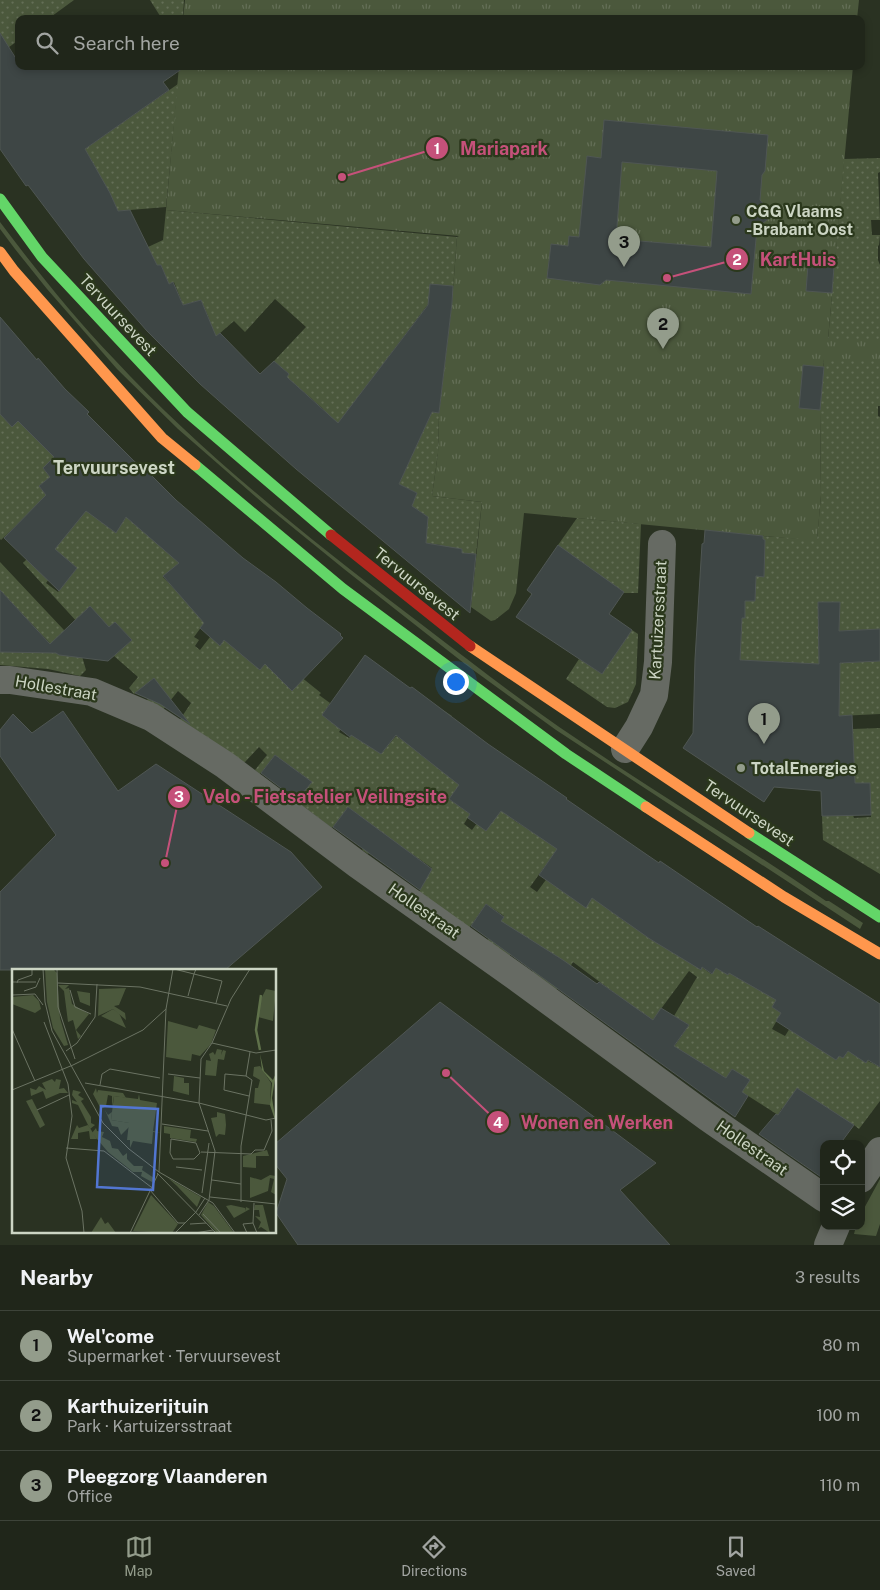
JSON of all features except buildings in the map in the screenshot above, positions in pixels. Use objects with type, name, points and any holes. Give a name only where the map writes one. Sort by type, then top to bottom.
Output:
[{"type":"main road","name":"Tervuursevest","points":[[0,198],[42,257],[187,412],[341,544],[464,642],[791,861],[880,917]]},
{"type":"main road","points":[[0,252],[14,272],[162,438],[342,589],[566,754],[784,897],[880,954]]},
{"type":"street","name":"Kartuizersstraat","points":[[624,749],[639,728],[654,695],[658,662],[662,544]]},
{"type":"street","name":"Hollestraat","points":[[0,680],[92,692],[151,717],[225,765],[357,864],[520,979],[707,1117],[820,1195]]},
{"type":"street","points":[[865,1173],[880,1151]]},
{"type":"street","points":[[828,1245],[834,1230]]},
{"type":"green space","points":[[0,0],[74,0],[53,15],[15,15],[15,43],[2,52],[0,48]]},
{"type":"green space","points":[[150,0],[184,0],[183,15],[159,15]]},
{"type":"green space","points":[[185,0],[859,0],[857,15],[183,15]]},
{"type":"green space","points":[[179,70],[853,70],[828,339],[880,340],[880,359],[824,359],[820,409],[821,495],[817,541],[524,513],[516,593],[509,609],[491,621],[471,607],[482,502],[432,496],[438,453],[439,413],[452,303],[457,237],[459,236],[166,210]]},
{"type":"green space","points":[[178,84],[166,207],[118,211],[113,200],[109,202],[91,173],[96,168],[85,149]]},
{"type":"green space","points":[[880,158],[880,172],[878,173],[880,220],[871,220],[872,235],[880,235],[878,260],[880,265],[880,340],[828,340],[844,159]]},
{"type":"green space","points":[[166,210],[457,237],[452,303],[432,299],[337,425],[304,392],[282,382],[289,374],[274,361],[306,327],[275,299],[245,332],[234,321],[212,340],[209,318],[201,300],[183,305],[174,282],[169,284],[161,265],[156,265],[148,247],[163,240]]},
{"type":"green space","points":[[0,222],[69,309],[149,395],[224,466],[304,532],[538,712],[639,780],[863,923],[860,929],[556,730],[465,664],[264,504],[178,429],[117,369],[47,289],[15,249],[0,229]]},
{"type":"green space","points":[[824,359],[880,359],[880,406],[878,406],[878,416],[880,417],[880,629],[839,631],[840,602],[818,602],[819,665],[740,660],[742,618],[745,618],[745,601],[755,601],[756,576],[764,576],[765,540],[763,536],[817,540],[821,495],[820,410]]},
{"type":"green space","points":[[54,376],[67,392],[46,449],[54,457],[43,468],[50,477],[39,486],[46,495],[71,472],[116,532],[127,516],[179,563],[163,577],[179,594],[218,604],[194,637],[199,640],[195,646],[200,650],[210,637],[235,624],[321,693],[319,695],[330,703],[322,715],[329,720],[334,714],[346,722],[339,732],[349,738],[361,722],[371,747],[381,754],[396,736],[407,743],[435,705],[452,716],[421,755],[460,784],[449,799],[470,814],[464,824],[472,830],[493,801],[515,821],[558,848],[530,887],[537,892],[548,877],[592,897],[624,921],[633,907],[693,883],[655,942],[664,947],[671,936],[684,954],[711,974],[716,968],[728,974],[730,972],[777,1000],[772,1007],[781,1013],[772,1029],[785,1036],[795,1020],[836,1060],[839,1056],[843,1058],[848,1051],[880,1067],[880,1101],[859,1129],[854,1125],[791,1114],[782,1108],[778,1115],[742,1092],[749,1080],[732,1069],[726,1078],[708,1067],[703,1074],[669,1054],[689,1025],[674,1016],[697,977],[689,971],[652,1021],[573,962],[553,995],[528,978],[538,964],[524,936],[505,962],[483,947],[504,916],[486,904],[467,931],[419,892],[432,868],[385,835],[368,854],[362,850],[380,831],[348,807],[332,828],[296,801],[311,782],[299,772],[295,776],[275,755],[260,774],[255,770],[267,755],[259,747],[245,762],[238,762],[179,721],[191,703],[178,691],[162,711],[141,705],[161,688],[154,678],[134,694],[129,688],[138,677],[114,656],[132,640],[115,622],[95,640],[90,636],[23,563],[42,544],[20,522],[0,539],[0,410]],"holes":[[[68,560],[77,568],[58,592],[46,583],[60,565]]]},
{"type":"green space","points":[[432,412],[439,413],[438,453],[432,496],[482,502],[476,554],[462,553],[462,549],[441,548],[441,545],[426,543],[428,517],[412,506],[417,493],[399,484]]},
{"type":"green space","points":[[577,518],[641,524],[638,593],[624,593],[616,586],[598,613],[582,563],[558,545]]},
{"type":"green space","points":[[0,562],[79,646],[86,670],[80,676],[48,669],[0,665],[0,652],[56,652],[61,655],[0,590]]},
{"type":"green space","points":[[632,630],[638,634],[636,684],[628,702],[615,708],[607,707],[566,679],[579,659],[602,674]]},
{"type":"green space","points":[[880,661],[880,714],[839,716],[840,663]]},
{"type":"green space","points":[[880,728],[880,874],[823,840],[822,816],[853,815],[854,818],[871,817],[870,783],[854,783],[853,729]]},
{"type":"green space","points":[[880,1179],[880,1224],[876,1236],[854,1234],[855,1230],[865,1230],[865,1207]]},
{"type":"traffic: fast","points":[[0,199],[42,257],[187,412],[331,535]]},
{"type":"traffic: fast","points":[[195,465],[343,589],[566,754],[646,807]]},
{"type":"traffic: fast","points":[[749,833],[880,917]]},
{"type":"traffic: slow","points":[[0,252],[14,271],[162,438],[195,465]]},
{"type":"traffic: slow","points":[[470,646],[749,833]]},
{"type":"traffic: slow","points":[[646,807],[784,897],[880,954]]},
{"type":"traffic: jam","points":[[331,535],[470,646]]},
{"type":"place","name":"Mariapark","points":[[342,177]]},
{"type":"place","name":"CGG Vlaams -Brabant Oost","points":[[736,220]]},
{"type":"place","name":"Pleegzorg Vlaanderen","points":[[624,267]]},
{"type":"place","name":"KartHuis","points":[[667,278]]},
{"type":"place","name":"Karthuizerijtuin","points":[[663,349]]},
{"type":"place","name":"Wel'come","points":[[764,744]]},
{"type":"place","name":"TotalEnergies","points":[[741,768]]},
{"type":"place","name":"Velo - Fietsatelier Veilingsite","points":[[165,863]]},
{"type":"place","name":"Wonen en Werken","points":[[446,1073]]},
{"type":"district","name":"Tervuursevest","points":[[114,467]]}]
